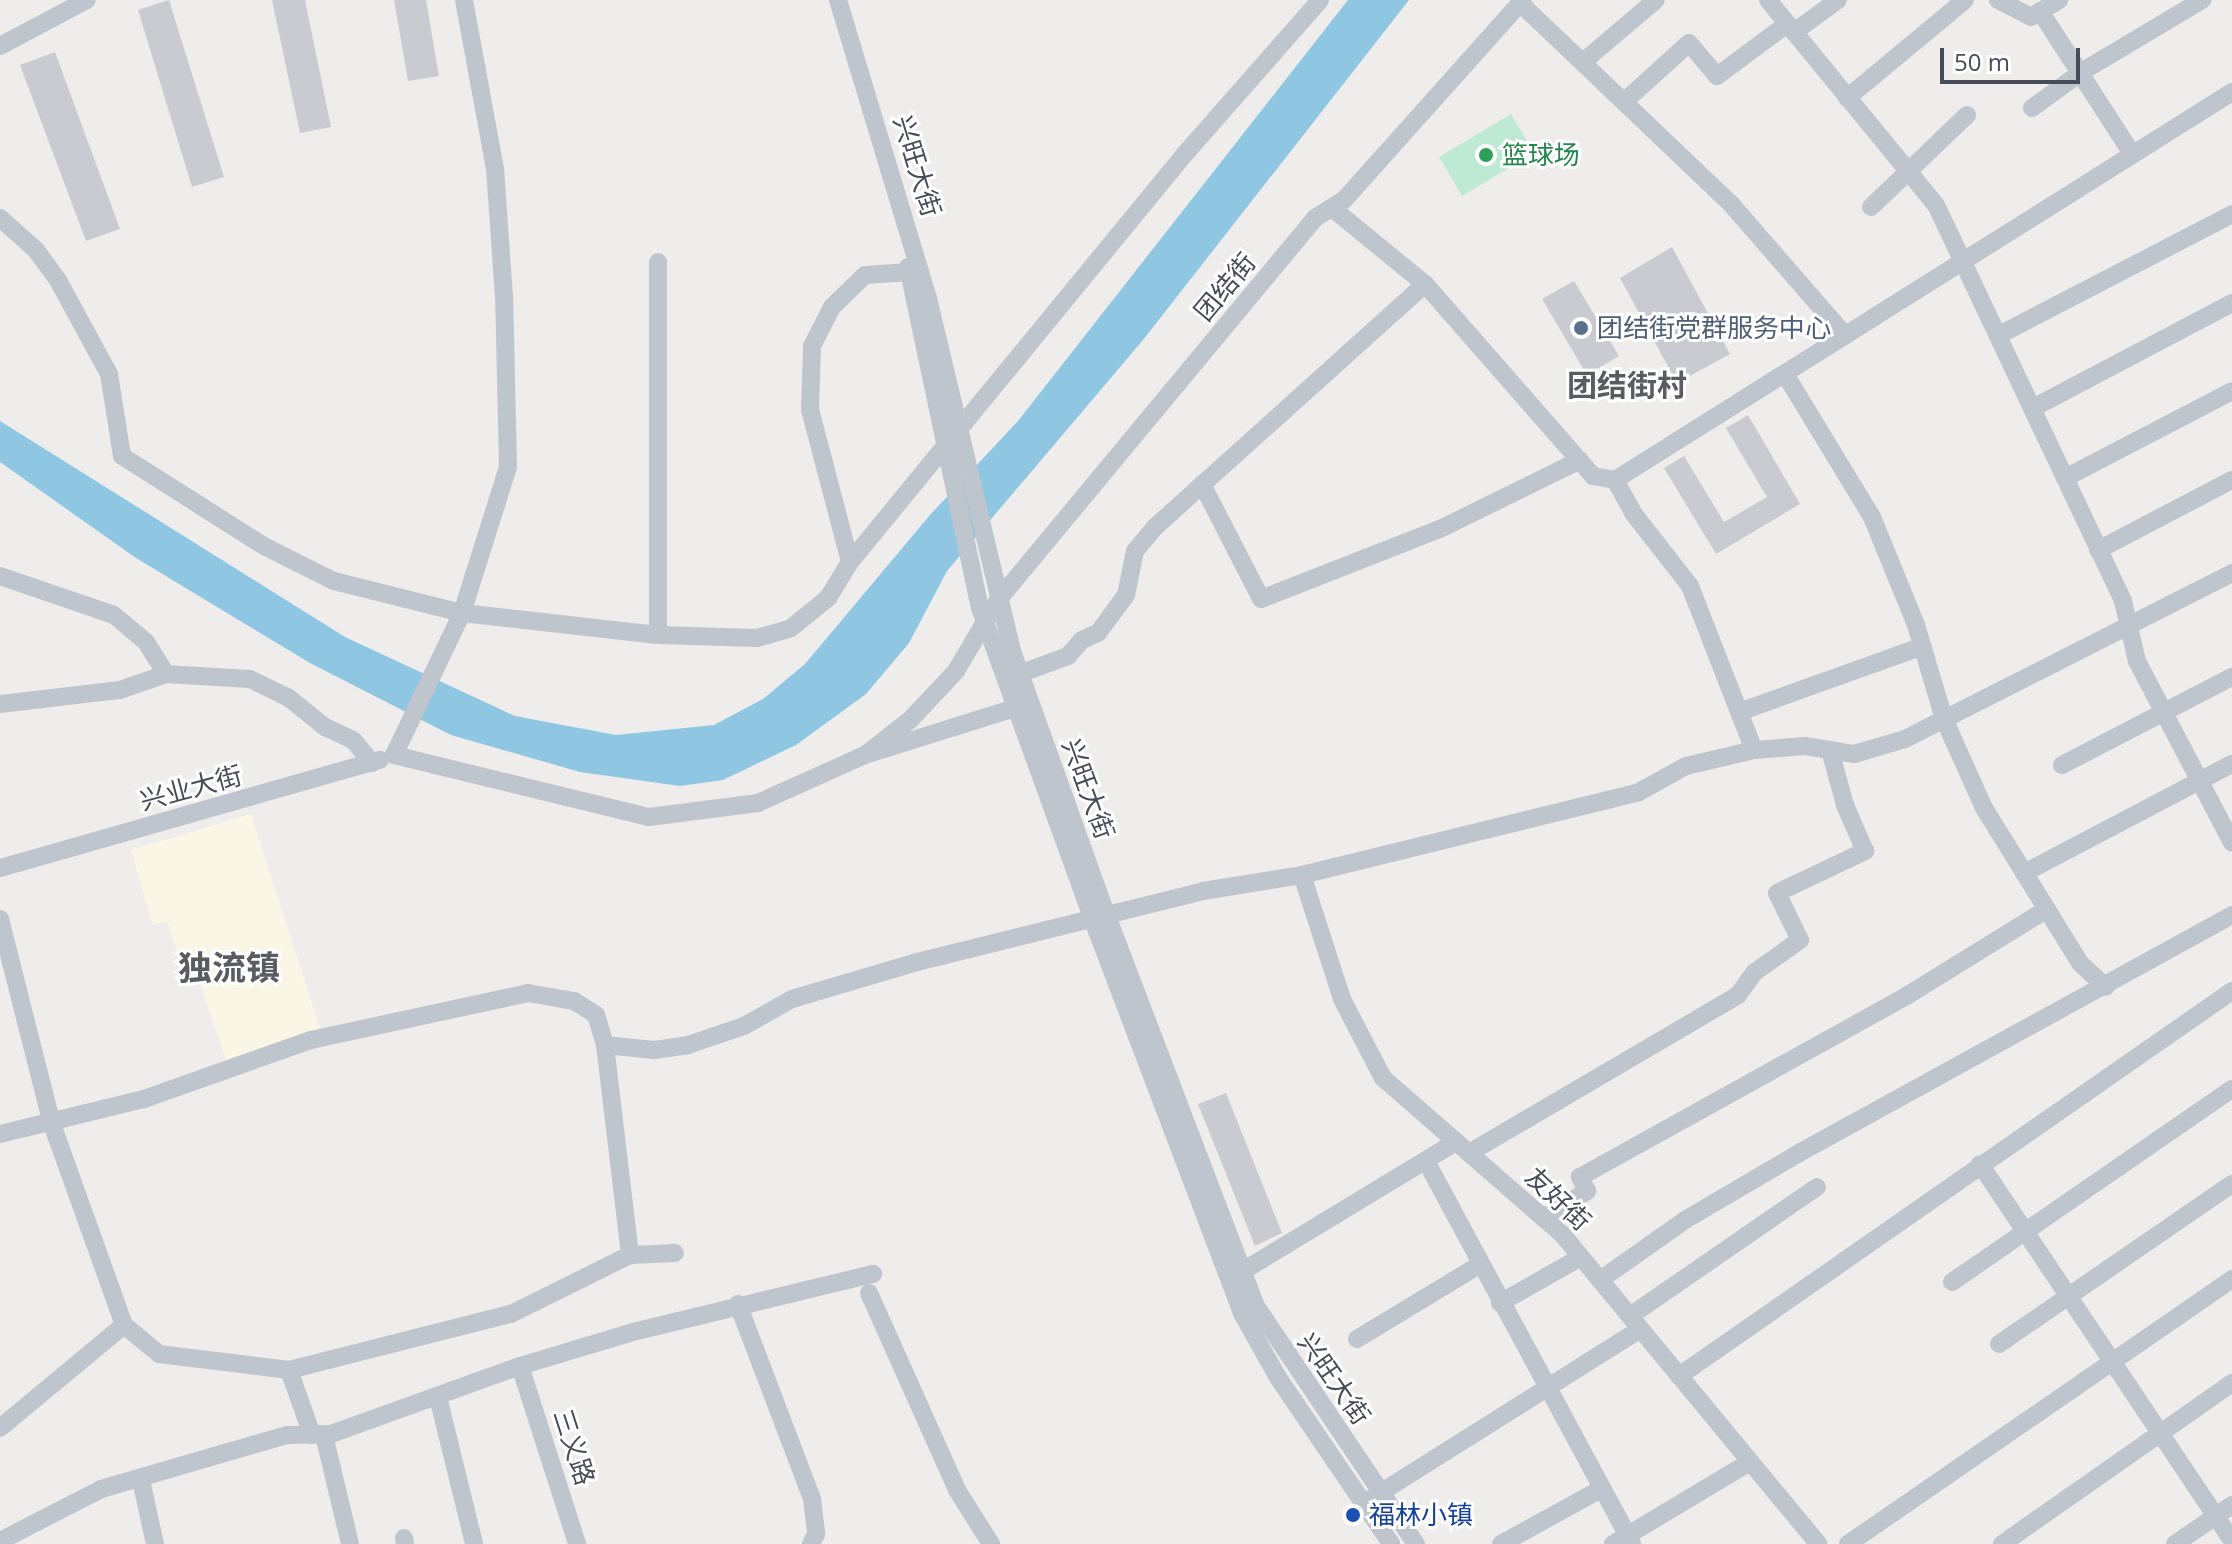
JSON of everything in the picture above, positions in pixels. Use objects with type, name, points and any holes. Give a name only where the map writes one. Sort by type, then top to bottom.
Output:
[{"type":"street","points":[[464,0],[495,169],[508,467],[462,613],[394,755],[649,817],[758,803],[865,755],[1021,706]]},
{"type":"street","name":"兴旺大街","points":[[827,0],[909,272],[948,474],[982,616],[1012,677]]},
{"type":"street","name":"兴旺大街","points":[[838,0],[916,251],[998,600],[1012,677],[1099,917],[1236,1275],[1275,1340],[1416,1544]]},
{"type":"street","points":[[0,218],[36,250],[59,282],[109,374],[120,449],[127,460],[303,568],[363,589],[462,613],[658,635],[757,638],[791,628],[828,598],[850,562],[945,451],[1184,155],[1320,0]]},
{"type":"street","points":[[1584,61],[1656,0]]},
{"type":"street","points":[[1768,0],[1936,205],[2098,550],[2129,626],[2137,661],[2232,843]]},
{"type":"street","points":[[1625,101],[1689,43],[1717,76],[1838,0]]},
{"type":"street","points":[[1847,98],[1965,0]]},
{"type":"street","points":[[1998,0],[2021,16],[2040,11],[2059,0]]},
{"type":"street","points":[[2032,108],[2080,73],[2202,0]]},
{"type":"street","points":[[0,46],[78,2]]},
{"type":"street","points":[[1522,2],[1731,204],[1845,335]]},
{"type":"street","name":"团结街","points":[[865,755],[937,692],[982,616],[1315,218],[1332,208],[1522,2]]},
{"type":"street","points":[[2040,11],[2132,154]]},
{"type":"street","points":[[1332,208],[1425,284],[1593,476],[1615,480],[2232,92]]},
{"type":"street","points":[[1871,207],[1967,115]]},
{"type":"street","points":[[1999,335],[2232,214]]},
{"type":"street","points":[[658,262],[658,635]]},
{"type":"street","points":[[850,562],[810,410],[812,346],[832,307],[865,275],[909,272]]},
{"type":"street","points":[[1012,677],[1068,656],[1082,640],[1098,633],[1126,595],[1135,551],[1202,484],[1425,284]]},
{"type":"street","points":[[2033,408],[2232,303]]},
{"type":"street","points":[[1785,374],[1872,517],[1923,646],[1944,719],[1984,808],[2080,963],[2106,987]]},
{"type":"street","points":[[2065,478],[2232,391]]},
{"type":"street","points":[[1202,484],[1261,599],[1440,529],[1580,460]]},
{"type":"street","points":[[1615,480],[1633,513],[1690,586],[1754,750]]},
{"type":"street","points":[[2098,550],[2232,480]]},
{"type":"street","points":[[605,1045],[654,1050],[716,1038],[792,999],[1203,891],[1302,875],[1637,793],[1686,766],[1754,750],[1830,750],[1854,754],[1905,739],[2232,573]]},
{"type":"street","points":[[0,576],[114,615],[146,642],[166,674]]},
{"type":"street","points":[[1739,712],[1923,646]]},
{"type":"street","points":[[0,704],[120,690],[166,674],[250,679],[289,698],[325,727],[353,740],[372,763]]},
{"type":"street","points":[[2062,765],[2232,677]]},
{"type":"street","points":[[1236,1275],[1426,1161],[1463,1148],[1738,995],[1766,963],[1800,940],[1777,893],[1865,851],[1830,750]]},
{"type":"street","name":"兴业大街","points":[[0,868],[394,755]]},
{"type":"street","points":[[2024,873],[2232,764]]},
{"type":"street","name":"友好街","points":[[1302,875],[1342,999],[1383,1078],[1543,1218],[1581,1257],[1818,1544]]},
{"type":"street","points":[[1543,1218],[1587,1191],[1580,1177],[1908,995],[2047,909]]},
{"type":"street","points":[[1600,1280],[1685,1220],[1799,1153],[2106,987],[2232,915]]},
{"type":"street","points":[[0,919],[52,1124],[124,1325],[159,1354],[289,1370],[511,1314],[630,1255],[675,1253]]},
{"type":"street","points":[[1679,1376],[2232,991]]},
{"type":"street","points":[[0,1134],[52,1124],[144,1099],[311,1040],[528,993],[574,1001],[596,1015],[605,1045],[630,1255]]},
{"type":"street","points":[[1952,1282],[2232,1089]]},
{"type":"street","points":[[1426,1161],[1601,1489],[1624,1541],[1750,1462]]},
{"type":"street","points":[[1980,1164],[2232,1541]]},
{"type":"street","points":[[1999,1344],[2232,1184]]},
{"type":"street","points":[[1363,1504],[1545,1385],[1817,1187]]},
{"type":"street","points":[[1500,1303],[1581,1257]]},
{"type":"street","points":[[1357,1339],[1479,1265]]},
{"type":"street","points":[[0,1541],[101,1489],[141,1480],[287,1435],[318,1435],[438,1397],[520,1366],[738,1304],[873,1274]]},
{"type":"street","name":"兴旺大街","points":[[1236,1275],[1242,1313],[1277,1376],[1391,1544]]},
{"type":"street","points":[[1848,1544],[2232,1279]]},
{"type":"street","points":[[869,1293],[957,1490],[991,1544]]},
{"type":"street","points":[[738,1304],[812,1499],[816,1534],[811,1544]]},
{"type":"street","points":[[0,1428],[124,1325]]},
{"type":"street","name":"三义路","points":[[520,1366],[577,1544]]},
{"type":"street","points":[[289,1370],[318,1435],[350,1544]]},
{"type":"street","points":[[2002,1544],[2232,1383]]},
{"type":"street","points":[[438,1397],[474,1544]]},
{"type":"street","points":[[141,1480],[155,1544]]},
{"type":"street","points":[[1501,1544],[1601,1489]]},
{"type":"street","points":[[2175,1544],[2232,1505]]},
{"type":"shaded area","points":[[251,814],[320,1029],[226,1060],[191,957],[180,960],[167,921],[153,925],[131,850]]},
{"type":"green space","name":"篮球场","points":[[1511,114],[1534,153],[1462,196],[1439,157]]},
{"type":"water","points":[[1348,0],[1409,0],[1143,340],[947,571],[909,643],[866,694],[796,745],[723,780],[680,786],[580,772],[451,735],[310,663],[136,558],[0,462],[0,421],[345,637],[515,716],[616,735],[714,725],[763,699],[805,664],[930,515],[1018,421]]},
{"type":"building","points":[[169,0],[224,177],[192,187],[138,10]]},
{"type":"building","points":[[272,0],[305,0],[331,127],[300,133]]},
{"type":"building","points":[[394,0],[426,0],[439,76],[408,81]]},
{"type":"building","points":[[55,52],[120,229],[86,241],[20,65]]},
{"type":"building","points":[[1672,247],[1730,354],[1677,383],[1620,278]]},
{"type":"building","name":"团结街党群服务中心","points":[[1574,281],[1619,356],[1587,375],[1542,299]]},
{"type":"building","points":[[1748,415],[1800,504],[1716,554],[1664,468],[1684,456],[1724,522],[1767,497],[1726,428]]},
{"type":"building","points":[[1226,1093],[1282,1233],[1255,1246],[1198,1104]]},
{"type":"place","name":"篮球场","points":[[1486,155]]},
{"type":"place","name":"团结街党群服务中心","points":[[1581,328]]},
{"type":"place","name":"福林小镇","points":[[1353,1515]]},
{"type":"district","name":"团结街村","points":[[1627,385]]},
{"type":"district","name":"独流镇","points":[[229,968]]}]
